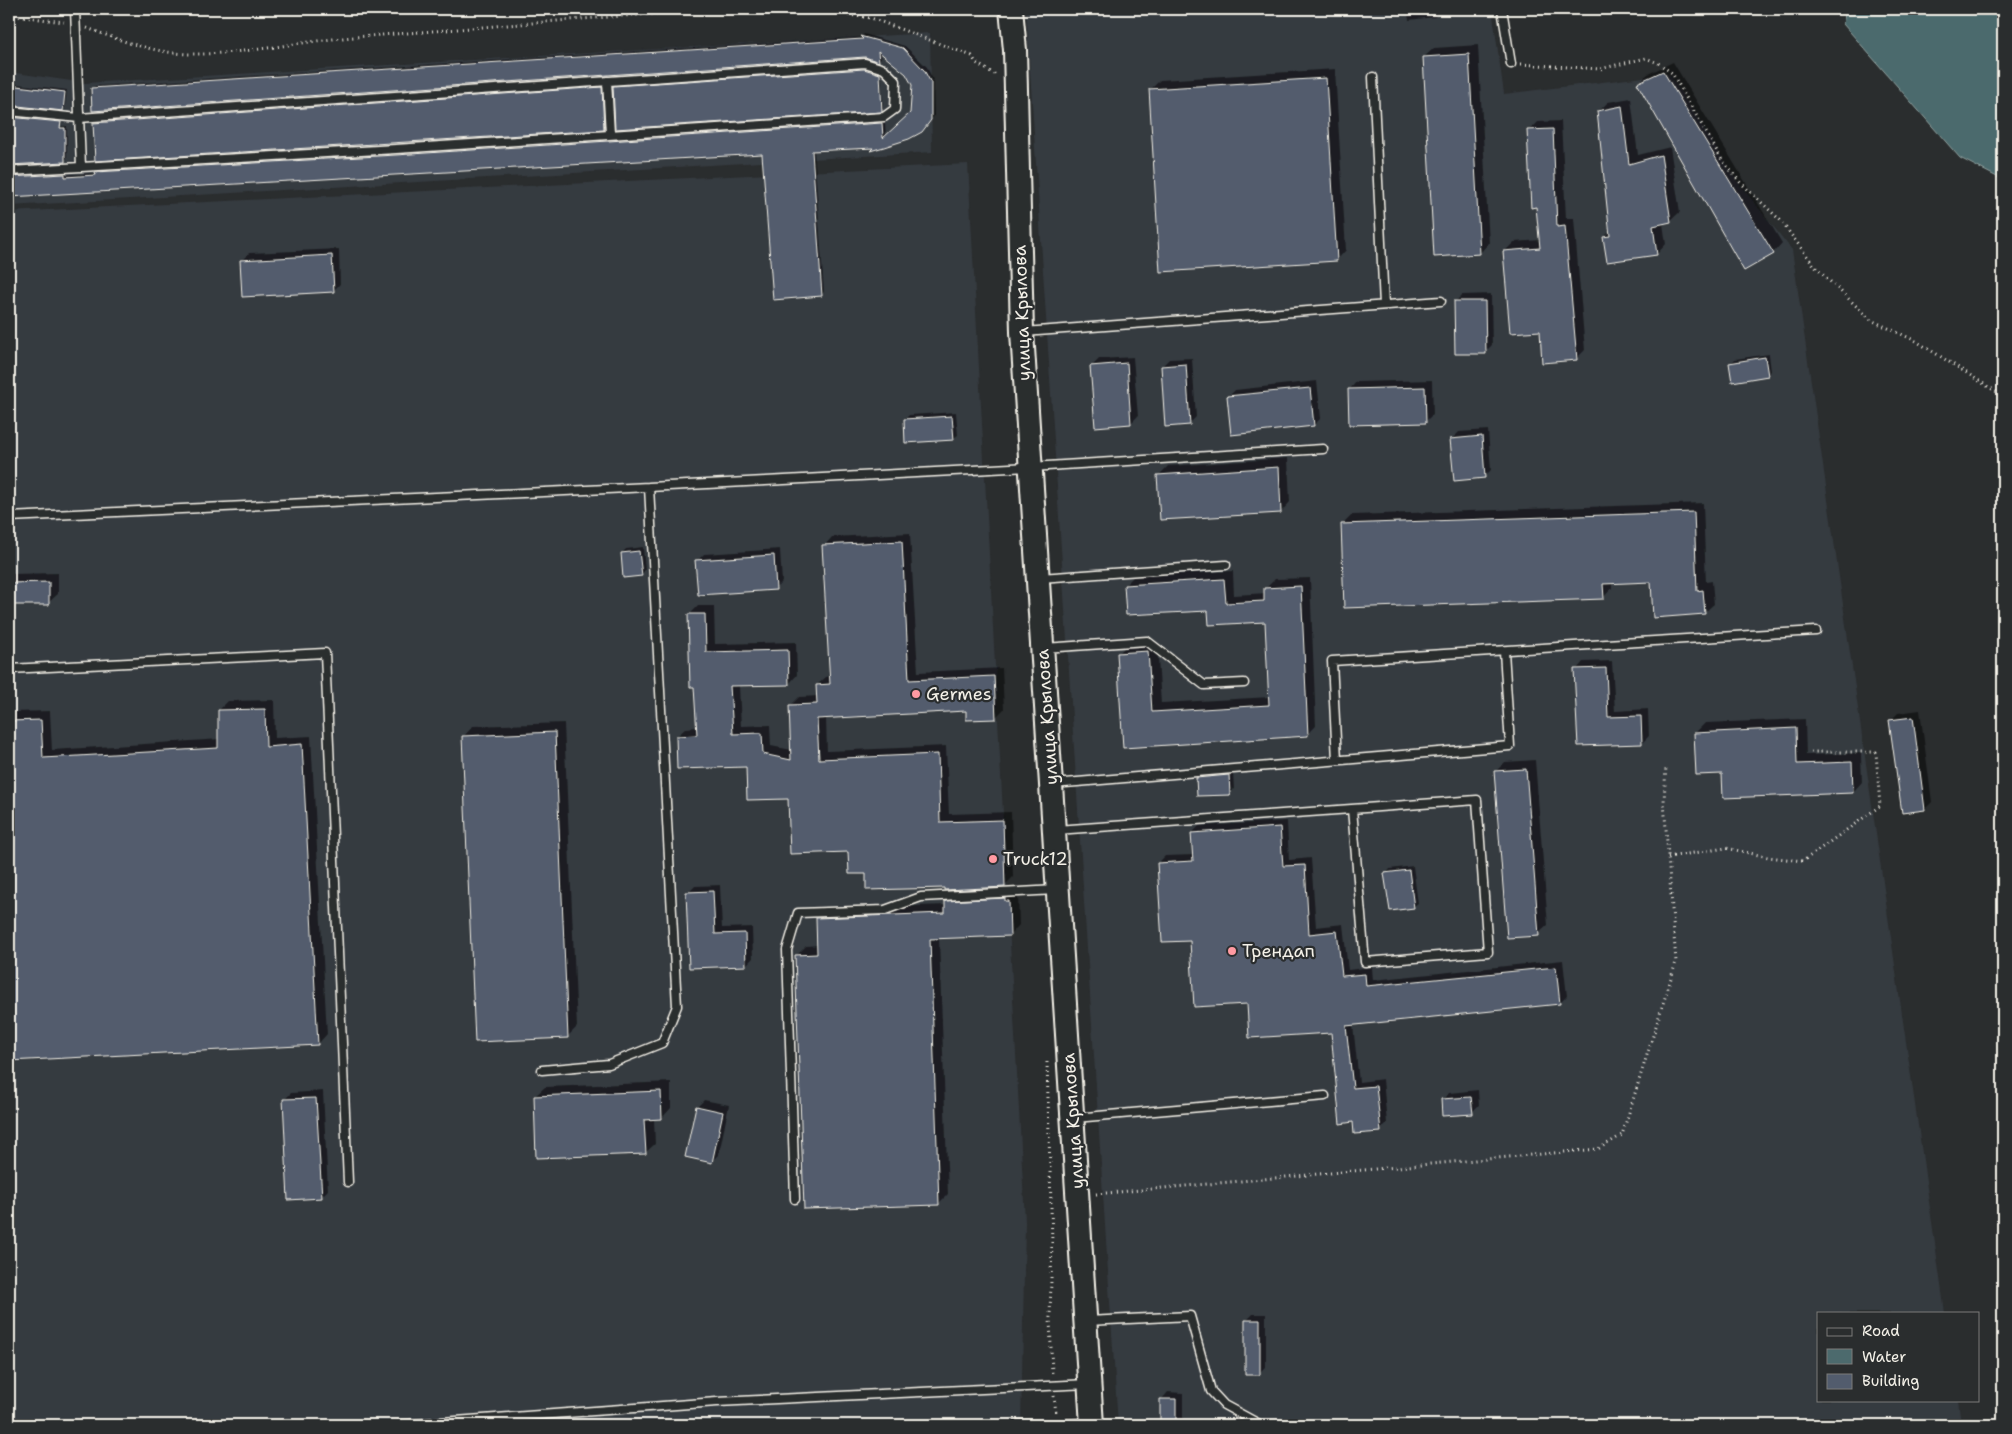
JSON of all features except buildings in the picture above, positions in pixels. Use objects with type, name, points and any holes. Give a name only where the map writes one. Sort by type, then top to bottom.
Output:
[{"type":"street","name":"улица Крылова","points":[[1011,9],[1016,88],[1022,332],[1092,1424]]},
{"type":"lane","points":[[75,9],[81,167]]},
{"type":"lane","points":[[1502,9],[1511,64]]},
{"type":"lane","points":[[9,111],[79,118],[864,63],[884,69],[896,81],[895,109],[884,117],[396,149],[9,171]]},
{"type":"lane","points":[[1373,77],[1384,305]]},
{"type":"lane","points":[[607,81],[610,134]]},
{"type":"lane","points":[[1022,332],[1441,301]]},
{"type":"lane","points":[[9,517],[649,487],[1031,467],[1323,449]]},
{"type":"lane","points":[[542,1070],[609,1064],[662,1042],[677,1006],[649,487]]},
{"type":"lane","points":[[1038,578],[1226,565]]},
{"type":"lane","points":[[1337,760],[1332,661],[1816,631]]},
{"type":"lane","points":[[1042,648],[1148,641],[1204,685],[1244,683]]},
{"type":"lane","points":[[1051,784],[1510,746],[1504,650]]},
{"type":"lane","points":[[9,669],[325,654],[348,1182]]},
{"type":"lane","points":[[1054,830],[1477,800],[1488,952],[1365,962],[1352,809]]},
{"type":"lane","points":[[795,1199],[787,950],[798,913],[885,910],[921,897],[1058,890]]},
{"type":"lane","points":[[1072,1118],[1325,1096]]},
{"type":"lane","points":[[1086,1321],[1190,1316],[1211,1392],[1224,1405],[1262,1425]]},
{"type":"lane","points":[[401,1425],[716,1402],[1090,1384]]},
{"type":"lane","points":[[1017,1425],[1092,1424]]},
{"type":"path","points":[[9,15],[76,24],[137,44],[164,51],[190,54],[252,50],[327,39],[659,12],[738,9]]},
{"type":"path","points":[[824,9],[840,14],[871,18],[972,56],[976,63],[1016,88]]},
{"type":"path","points":[[1511,64],[1600,69],[1646,58],[1658,63],[1672,73],[1722,160],[1740,182],[1780,220],[1817,269],[1871,320],[1916,341],[2003,396]]},
{"type":"path","points":[[1668,857],[1726,848],[1803,862],[1880,806],[1876,752],[1811,752]]},
{"type":"path","points":[[1078,1195],[1598,1149],[1622,1135],[1676,962],[1664,802],[1666,766]]},
{"type":"path","points":[[1047,1058],[1052,1242],[1050,1317],[1052,1385],[1057,1424]]},
{"type":"shaded area","points":[[1026,9],[1492,9],[1504,94],[1669,74],[1737,181],[1792,250],[1945,1312],[1817,1312],[1817,1402],[1958,1402],[1961,1425],[1118,1425]]},
{"type":"shaded area","points":[[930,33],[932,152],[9,206],[9,72],[85,83]]},
{"type":"shaded area","points":[[968,164],[1025,1222],[1021,1425],[9,1425],[9,212]]},
{"type":"water","points":[[1846,9],[2003,9],[2003,180],[1960,158],[1843,24]]},
{"type":"place","name":"Germes","points":[[916,694]]},
{"type":"place","name":"Truck12","points":[[993,859]]},
{"type":"place","name":"Трендап","points":[[1232,951]]}]
